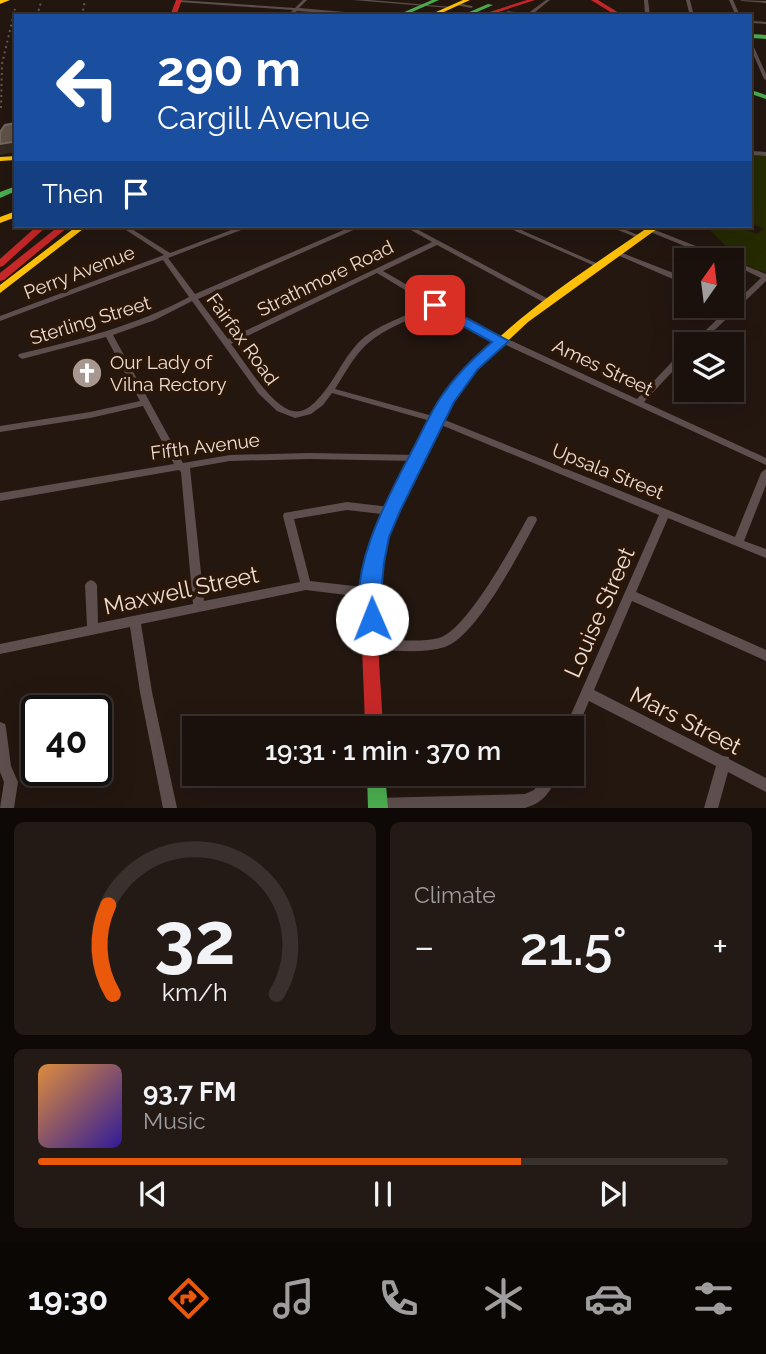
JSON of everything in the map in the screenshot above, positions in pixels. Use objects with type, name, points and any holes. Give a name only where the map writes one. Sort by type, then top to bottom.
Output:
[{"type":"main road","points":[[0,2],[7,0]]},
{"type":"main road","points":[[467,9],[499,0]]},
{"type":"main road","points":[[467,9],[516,0]]},
{"type":"main road","points":[[467,9],[532,0]]},
{"type":"main road","points":[[594,0],[617,14]]},
{"type":"main road","points":[[404,14],[431,4],[467,9],[507,6]]},
{"type":"main road","points":[[0,254],[28,228]]},
{"type":"main road","points":[[0,264],[40,228]]},
{"type":"main road","points":[[0,278],[62,228]]},
{"type":"main road","points":[[0,290],[79,228]]},
{"type":"main road","points":[[374,716],[371,593],[380,537],[390,511],[437,420],[458,384],[502,341],[548,301],[649,231]]},
{"type":"main road","points":[[377,786],[378,806]]},
{"type":"street","points":[[179,0],[362,14]]},
{"type":"street","points":[[291,14],[305,0]]},
{"type":"street","points":[[355,0],[431,4]]},
{"type":"street","points":[[530,14],[548,0]]},
{"type":"street","points":[[742,0],[766,2]]},
{"type":"street","points":[[507,6],[523,14]]},
{"type":"street","points":[[752,47],[766,79]]},
{"type":"street","points":[[127,228],[167,256]]},
{"type":"street","name":"Perry Avenue","points":[[0,319],[242,228]]},
{"type":"street","name":"Sterling Street","points":[[22,356],[109,335],[169,312],[193,298],[353,228]]},
{"type":"street","points":[[411,228],[548,301]]},
{"type":"street","points":[[512,228],[599,266]]},
{"type":"street","points":[[626,228],[649,231],[693,248]]},
{"type":"street","name":"Strathmore Road","points":[[227,343],[437,242]]},
{"type":"street","points":[[617,253],[674,276]]},
{"type":"street","name":"Fairfax Road","points":[[167,256],[193,298],[262,392],[283,412],[309,411],[318,407],[354,354],[367,340],[435,305]]},
{"type":"street","points":[[708,332],[766,277],[744,268]]},
{"type":"street","name":"Ames Street","points":[[378,271],[486,335],[766,462]]},
{"type":"street","points":[[109,335],[180,466],[186,470],[199,607]]},
{"type":"street","points":[[638,403],[674,365]]},
{"type":"street","name":"Upsala Street","points":[[330,390],[437,420],[766,554]]},
{"type":"street","points":[[0,429],[90,415],[145,403]]},
{"type":"street","name":"Fifth Avenue","points":[[0,498],[180,466],[258,456],[416,458]]},
{"type":"street","points":[[738,543],[766,474]]},
{"type":"street","points":[[306,585],[288,516],[346,506],[390,511]]},
{"type":"street","name":"Louise Street","points":[[576,716],[665,513]]},
{"type":"street","points":[[374,645],[440,643],[457,635],[532,520]]},
{"type":"street","points":[[91,585],[93,629]]},
{"type":"street","name":"Maxwell Street","points":[[0,649],[306,585],[371,593]]},
{"type":"street","points":[[630,595],[766,656]]},
{"type":"street","points":[[135,621],[146,692],[170,808]]},
{"type":"street","name":"Mars Street","points":[[587,693],[766,785]]},
{"type":"street","points":[[0,728],[4,765],[11,782],[7,808]]},
{"type":"street","points":[[711,808],[724,762]]},
{"type":"street","points":[[378,806],[529,805],[545,786]]},
{"type":"green space","points":[[752,155],[766,156],[766,273],[744,264],[744,248],[726,248],[710,230],[739,228],[757,234],[764,229],[752,223]]},
{"type":"building","points":[[14,123],[14,143],[0,144],[0,132],[5,125]]},
{"type":"railway","points":[[82,14],[85,0]]},
{"type":"railway","points":[[38,14],[41,2]]},
{"type":"railway","points":[[1,108],[2,64],[15,9]]},
{"type":"railway","points":[[0,137],[14,125]]},
{"type":"traffic: fast","points":[[403,14],[436,0]]},
{"type":"traffic: fast","points":[[468,14],[490,5]]},
{"type":"traffic: fast","points":[[752,36],[766,37]]},
{"type":"traffic: fast","points":[[752,92],[766,97]]},
{"type":"traffic: fast","points":[[0,195],[14,189]]},
{"type":"traffic: fast","points":[[377,786],[378,808]]},
{"type":"traffic: slow","points":[[0,2],[7,0]]},
{"type":"traffic: slow","points":[[435,14],[467,0]]},
{"type":"traffic: slow","points":[[0,159],[14,158]]},
{"type":"traffic: slow","points":[[0,220],[14,215]]},
{"type":"traffic: slow","points":[[0,290],[79,228]]},
{"type":"traffic: slow","points":[[457,387],[477,363],[524,319],[653,228]]},
{"type":"traffic: jam","points":[[174,14],[179,0]]},
{"type":"traffic: jam","points":[[486,14],[532,0]]},
{"type":"traffic: jam","points":[[594,0],[618,14]]},
{"type":"traffic: jam","points":[[0,264],[40,228]]},
{"type":"traffic: jam","points":[[0,278],[62,228]]},
{"type":"traffic: jam","points":[[374,716],[370,606],[375,558],[387,518],[402,483],[447,400],[457,387]]},
{"type":"place","name":"Our Lady of Vilna Rectory","points":[[87,373]]},
{"type":"route","points":[[372,619],[374,563],[390,511],[447,400],[473,366],[502,341],[495,340],[435,305]]}]
